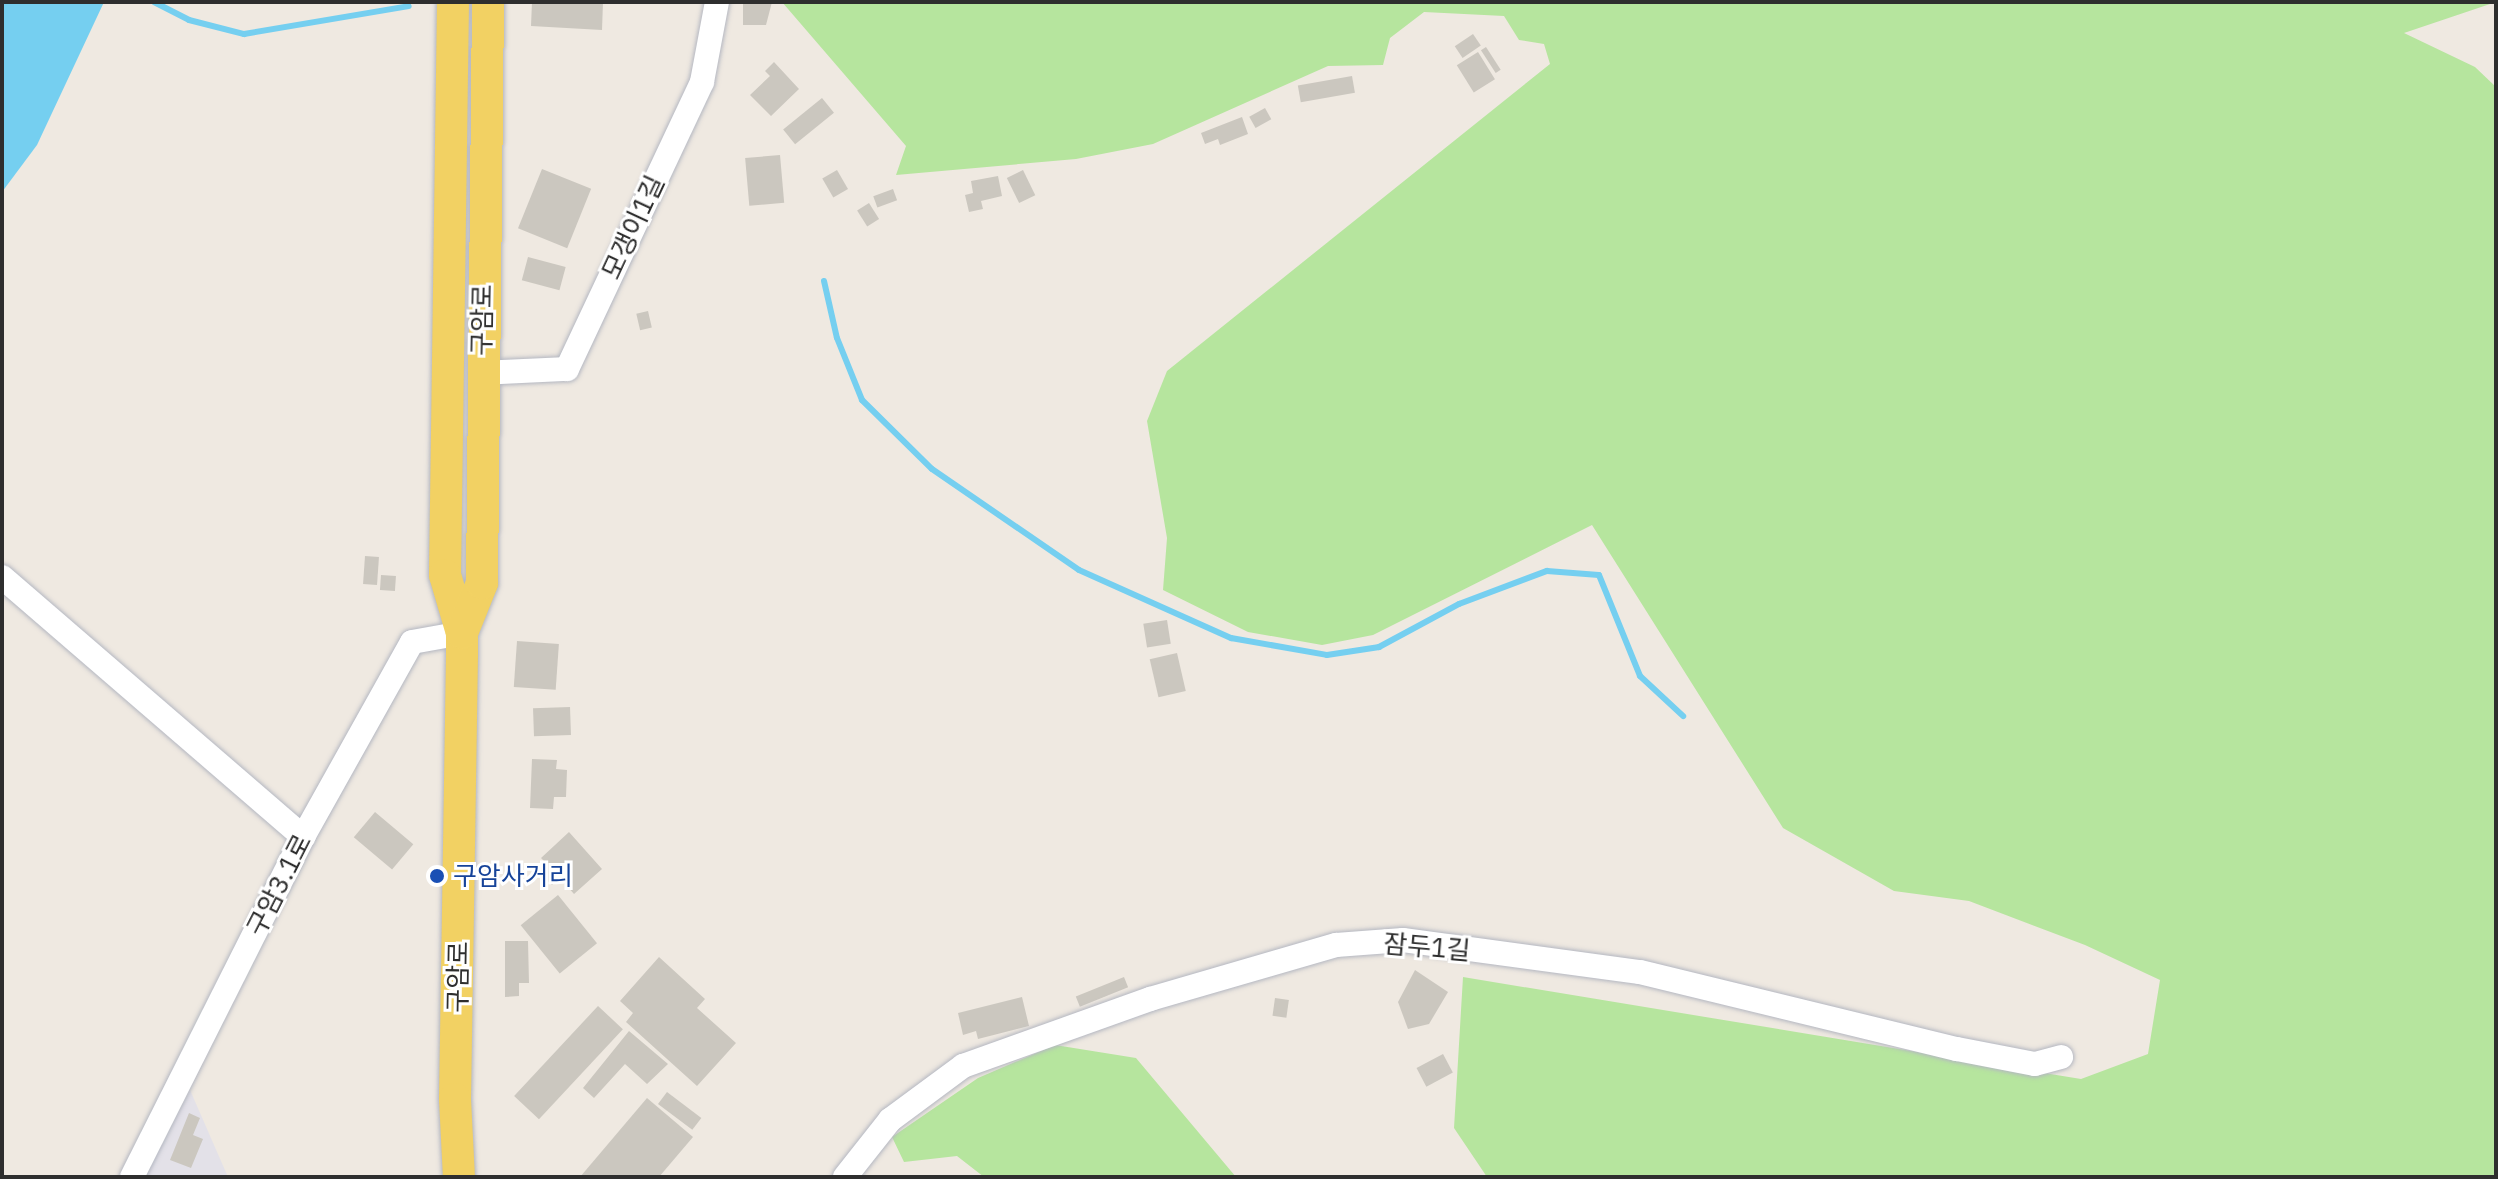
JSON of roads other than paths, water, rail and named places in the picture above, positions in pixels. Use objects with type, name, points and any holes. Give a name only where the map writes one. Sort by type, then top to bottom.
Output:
[{"type":"main road","name":"구암로","points":[[453,2],[445,575],[462,633],[455,1099],[459,1177]]},
{"type":"main road","name":"구암로","points":[[462,633],[482,583],[481,373],[488,2]]},
{"type":"street","name":"모갱이1길","points":[[481,373],[567,369],[702,82],[717,2]]},
{"type":"street","points":[[2,577],[303,837]]},
{"type":"street","name":"구암3.1로","points":[[132,1177],[303,837],[412,642],[462,633]]},
{"type":"street","name":"잠두1길","points":[[845,1177],[890,1120],[963,1066],[1150,999],[1336,945],[1403,940],[1640,972],[1957,1049],[2035,1064],[2061,1057]]},
{"type":"water","points":[[2,2],[104,2],[37,145],[2,192]]},
{"type":"waterway","points":[[154,2],[189,20],[244,34],[409,6]]},
{"type":"waterway","points":[[824,281],[837,338],[862,400],[932,469],[1079,570],[1231,638],[1327,655],[1379,647],[1459,604],[1547,571],[1599,575],[1640,676],[1683,716]]},
{"type":"place","name":"구암사거리","points":[[437,876]]}]
